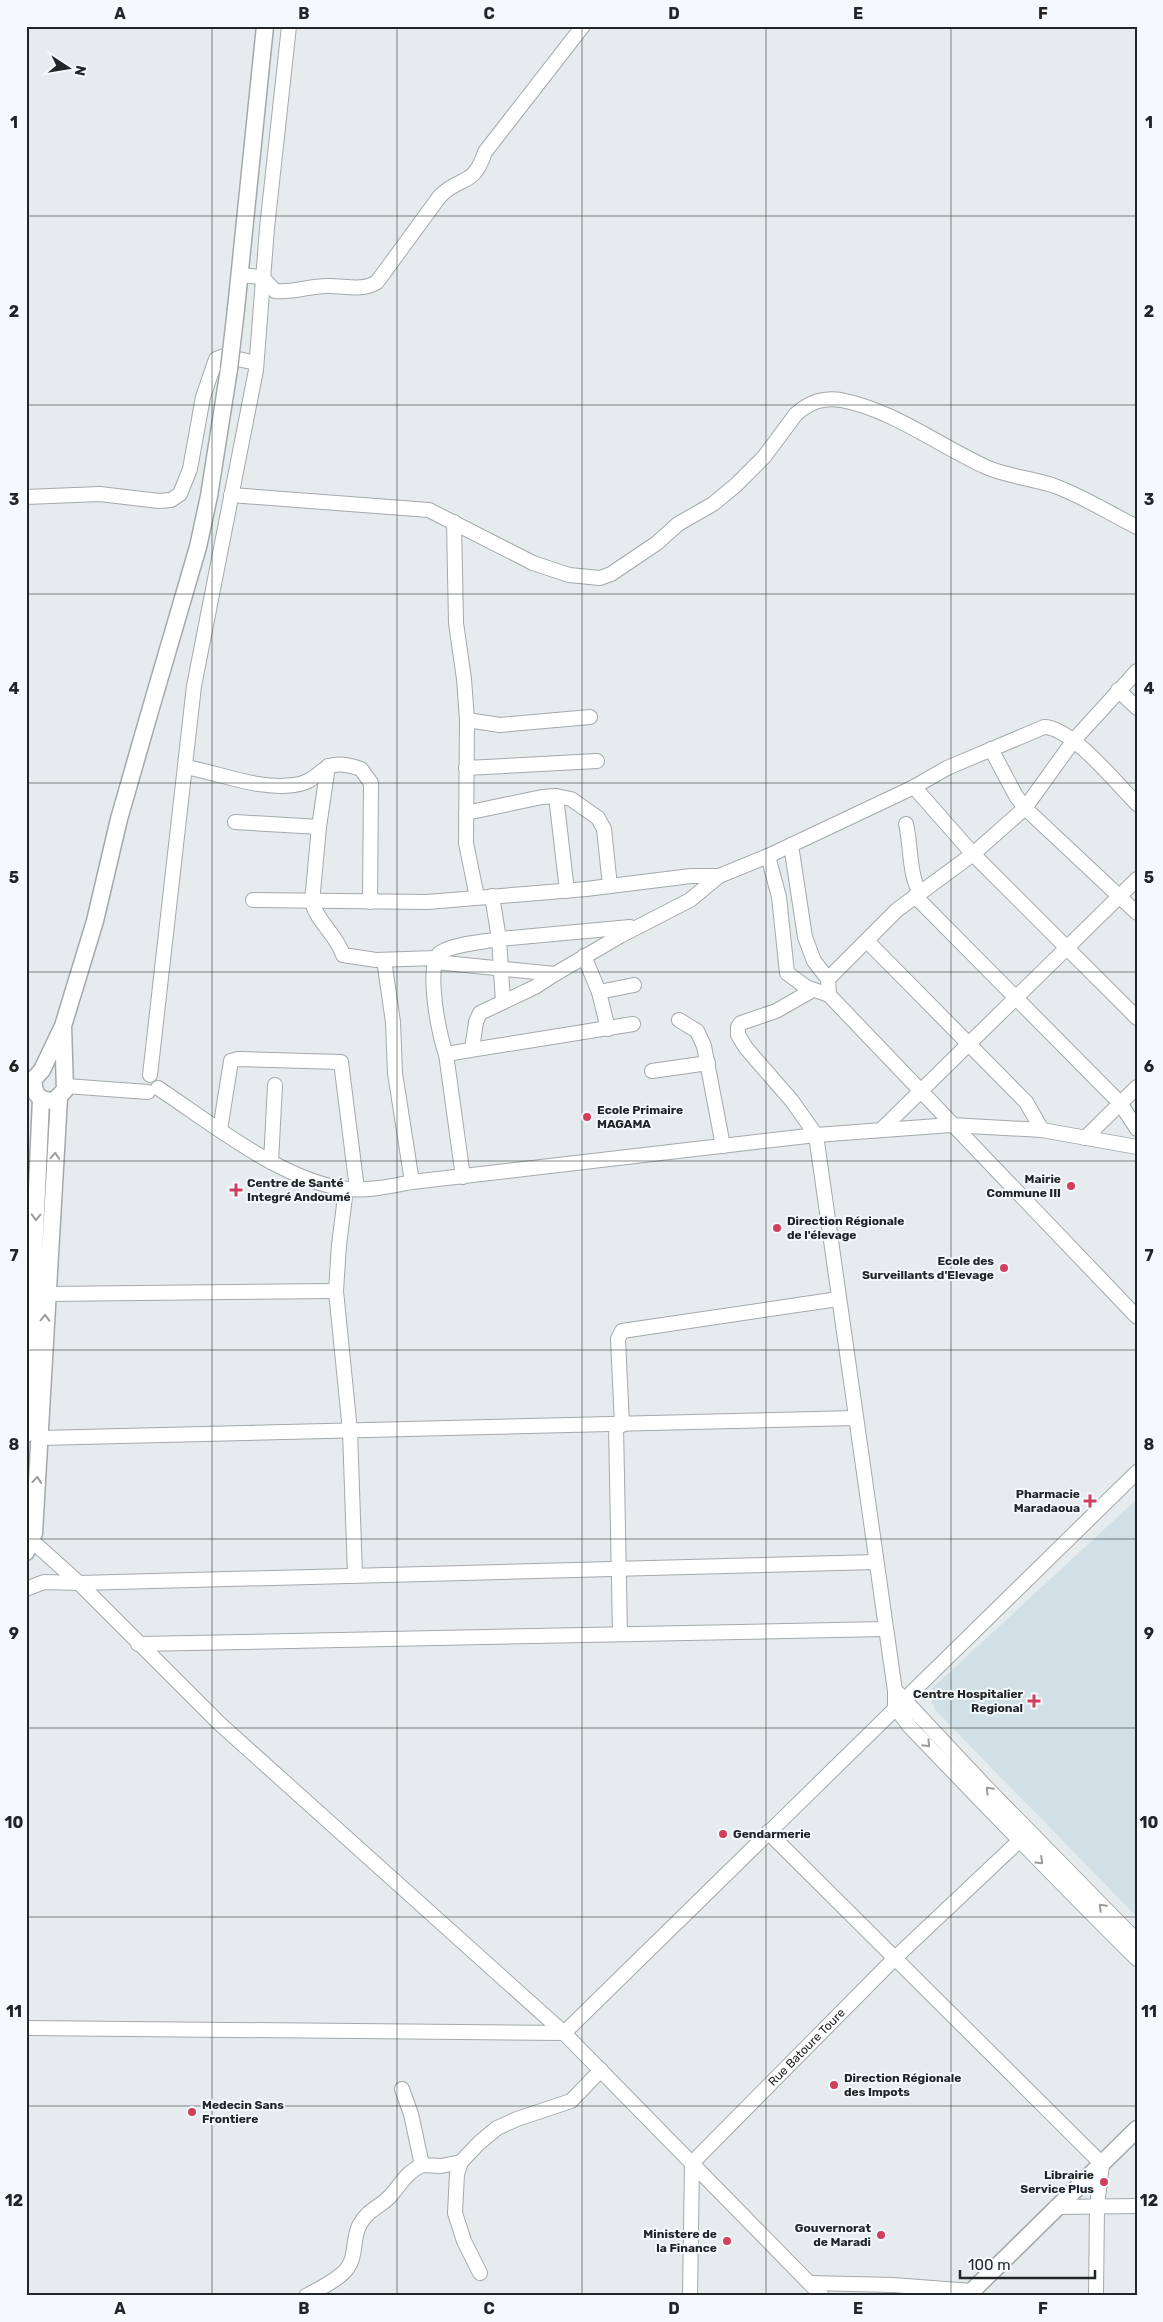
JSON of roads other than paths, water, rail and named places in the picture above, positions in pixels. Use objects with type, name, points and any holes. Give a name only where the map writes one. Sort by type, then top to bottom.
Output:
[{"type":"main road","points":[[33,1436],[34,1079],[42,1070],[63,1026],[95,921],[122,810],[198,547],[209,496],[229,369],[265,26]]},
{"type":"main road","points":[[28,1538],[33,1436],[63,1086],[63,1026]]},
{"type":"main road","points":[[42,1070],[54,1068],[63,1086]]},
{"type":"main road","points":[[33,1090],[50,1101],[63,1086]]},
{"type":"main road","points":[[970,2294],[1137,2129]]},
{"type":"street","points":[[150,1084],[194,686],[256,363],[262,277],[289,26]]},
{"type":"street","points":[[240,275],[262,277],[275,291],[284,292],[325,286],[366,288],[377,282],[440,196],[447,190],[472,177],[478,169],[485,152],[583,26]]},
{"type":"street","points":[[26,497],[100,494],[159,502],[171,500],[180,494],[190,469],[203,396],[216,360],[224,356],[256,363]]},
{"type":"street","points":[[231,495],[429,510],[533,563],[569,575],[600,578],[611,574],[657,543],[678,524],[713,504],[750,473],[796,414],[804,407],[824,398],[841,400],[881,412],[988,468],[1071,493],[1137,527]]},
{"type":"street","points":[[454,522],[456,623],[464,679],[467,720],[466,843],[477,897]]},
{"type":"street","points":[[828,979],[897,910],[973,854],[1025,808],[1074,740],[1137,671]]},
{"type":"street","points":[[1118,690],[1137,708]]},
{"type":"street","points":[[467,720],[500,725],[590,717]]},
{"type":"street","points":[[472,1048],[478,1016],[535,987],[637,926],[690,900],[719,876],[768,856],[914,787],[947,768],[1044,727],[1057,730],[1074,740],[1137,804]]},
{"type":"street","points":[[991,749],[1016,796],[1025,808],[1137,913]]},
{"type":"street","points":[[466,768],[597,760]]},
{"type":"street","points":[[185,768],[249,783],[287,786],[304,783],[328,766],[342,765],[361,769],[371,783],[370,902]]},
{"type":"street","points":[[328,766],[319,827],[312,902],[317,913],[334,935],[343,955],[384,960],[435,960],[555,974]]},
{"type":"street","points":[[914,787],[973,854],[1137,1018]]},
{"type":"street","points":[[466,813],[522,799],[556,796],[571,799],[598,818],[604,829],[610,886]]},
{"type":"street","points":[[556,796],[567,890]]},
{"type":"street","points":[[235,822],[319,827]]},
{"type":"street","points":[[906,824],[914,881],[918,895],[1015,998],[1120,1103],[1137,1129]]},
{"type":"street","points":[[791,845],[805,937],[814,961],[828,979],[829,994]]},
{"type":"street","points":[[768,856],[779,897],[788,973],[796,981],[812,990],[829,994],[920,1092],[1137,1317]]},
{"type":"street","points":[[254,900],[428,902],[610,886],[691,876],[719,876]]},
{"type":"street","points":[[883,1128],[1137,878]]},
{"type":"street","points":[[492,896],[499,939],[503,1002]]},
{"type":"street","points":[[463,1177],[446,1054],[440,1034],[434,986],[435,960],[447,949],[499,939],[637,926]]},
{"type":"street","points":[[865,943],[869,943],[970,1042],[1026,1102],[1042,1130]]},
{"type":"street","points":[[584,956],[599,992],[608,1029]]},
{"type":"street","points":[[384,960],[393,1022],[395,1073],[412,1182]]},
{"type":"street","points":[[599,992],[634,985]]},
{"type":"street","points":[[812,990],[776,1010],[741,1023],[738,1027],[738,1035],[746,1048],[792,1101],[816,1135],[885,1629],[898,1699],[910,1727],[1019,1841],[1068,1887],[1137,1959]]},
{"type":"street","points":[[679,1020],[697,1031],[704,1046],[723,1146]]},
{"type":"street","points":[[446,1054],[472,1048],[633,1024]]},
{"type":"street","points":[[220,1130],[231,1061],[238,1059],[340,1062],[351,1189],[338,1245],[336,1290],[350,1431],[355,1575]]},
{"type":"street","points":[[652,1071],[708,1063]]},
{"type":"street","points":[[63,1086],[116,1091],[150,1084],[271,1162],[301,1176],[351,1189],[368,1190],[412,1182],[816,1135],[883,1128],[951,1124],[1042,1130],[1137,1148]]},
{"type":"street","points":[[271,1162],[275,1085]]},
{"type":"street","points":[[1085,1138],[1137,1087]]},
{"type":"street","points":[[46,1294],[336,1290]]},
{"type":"street","points":[[620,1634],[618,1339],[622,1331],[838,1300]]},
{"type":"street","points":[[33,1436],[350,1431],[856,1418]]},
{"type":"street","points":[[26,2028],[564,2033],[768,1832],[898,1699],[1137,1472]]},
{"type":"street","points":[[28,1538],[79,1583],[220,1724],[564,2033],[822,2296]]},
{"type":"street","points":[[26,1590],[44,1582],[79,1583],[876,1562]]},
{"type":"street","points":[[138,1644],[885,1629]]},
{"type":"street","points":[[898,1699],[1137,1941]]},
{"type":"street","points":[[768,1832],[1102,2164],[1097,2206],[1096,2296]]},
{"type":"street","name":"Rue Batoure Toure","points":[[692,2163],[895,1958],[1019,1841]]},
{"type":"street","points":[[480,2273],[464,2242],[454,2213],[457,2174],[461,2162],[497,2128],[571,2101],[601,2070]]},
{"type":"street","points":[[402,2090],[412,2114],[422,2165]]},
{"type":"street","points":[[306,2296],[345,2272],[352,2261],[356,2236],[364,2218],[380,2203],[391,2196],[401,2180],[410,2171],[422,2165],[441,2166],[461,2162]]},
{"type":"street","points":[[690,2296],[692,2163]]},
{"type":"street","points":[[1056,2207],[1137,2206]]},
{"type":"street","points":[[810,2283],[970,2294]]},
{"type":"place","name":"Ecole Primaire MAGAMA","points":[[587,1117]]},
{"type":"place","name":"Mairie Commune III","points":[[1071,1186]]},
{"type":"place","name":"Centre de Santé Integré Andoumé","points":[[236,1190]]},
{"type":"place","name":"Direction Régionale de l'élevage","points":[[777,1228]]},
{"type":"place","name":"Ecole des Surveillants d'Elevage","points":[[1004,1268]]},
{"type":"place","name":"Pharmacie Maradaoua","points":[[1090,1501]]},
{"type":"place","name":"Centre Hospitalier Regional","points":[[1034,1701]]},
{"type":"place","name":"Gendarmerie","points":[[723,1834]]},
{"type":"place","name":"Direction Régionale des Impots","points":[[834,2085]]},
{"type":"place","name":"Medecin Sans Frontiere","points":[[192,2112]]},
{"type":"place","name":"Librairie Service Plus","points":[[1104,2182]]},
{"type":"place","name":"Gouvernorat de Maradi","points":[[881,2235]]},
{"type":"place","name":"Ministere de la Finance","points":[[727,2241]]}]
